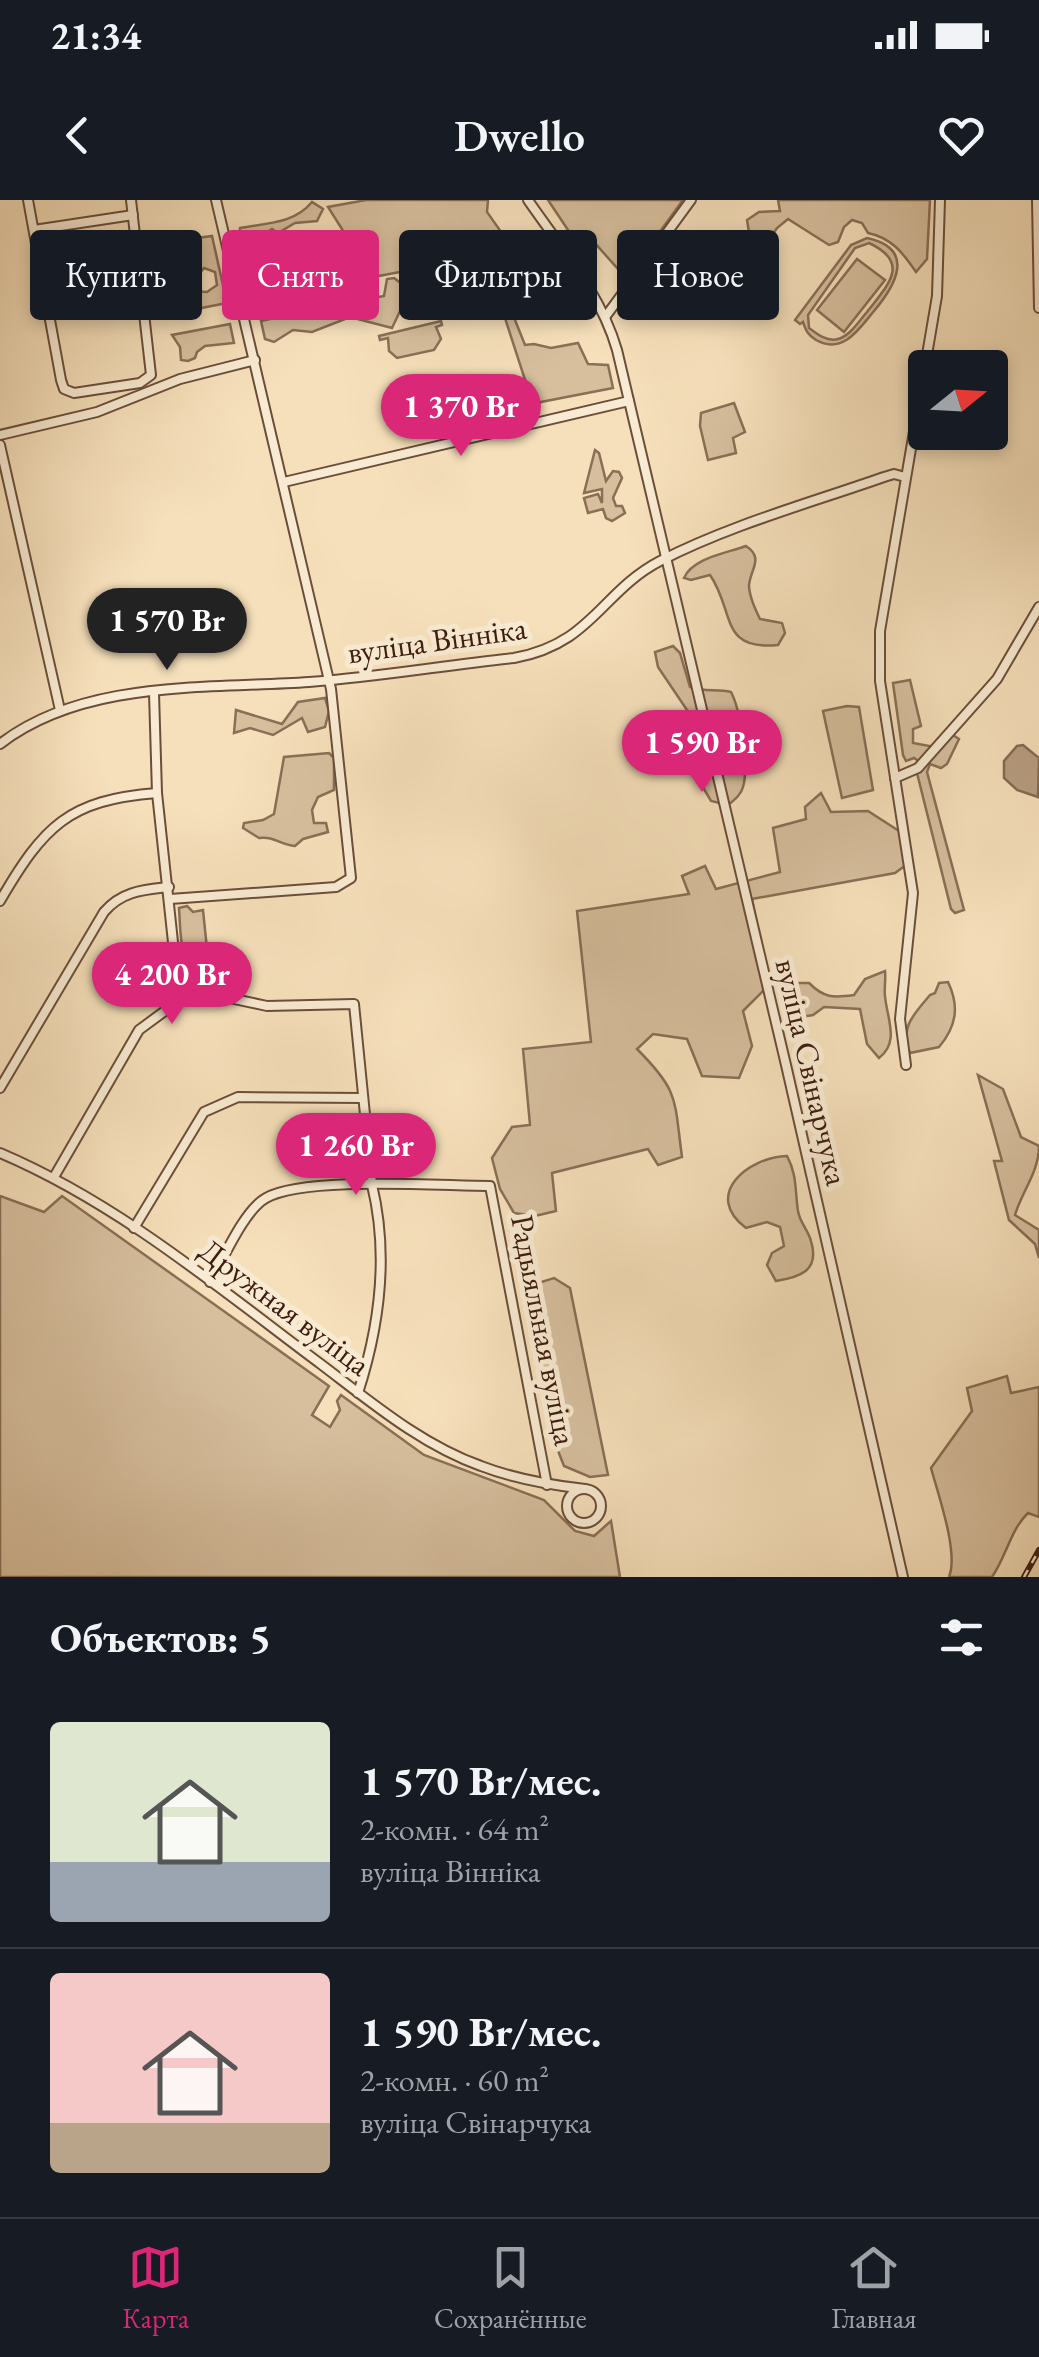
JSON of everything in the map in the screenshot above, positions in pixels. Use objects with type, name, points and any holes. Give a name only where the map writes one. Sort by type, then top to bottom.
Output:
[{"type":"street","points":[[28,200],[34,230],[133,215]]},
{"type":"street","points":[[131,200],[135,230]]},
{"type":"street","points":[[170,899],[336,887],[350,878],[339,744],[329,680],[216,200]]},
{"type":"street","name":"вуліца Свінарчука","points":[[528,200],[606,316],[903,1577]]},
{"type":"street","points":[[606,316],[691,200]]},
{"type":"street","points":[[906,1065],[900,1019],[913,893],[880,681],[880,631],[936,296],[940,200]]},
{"type":"street","points":[[1038,200],[1039,308]]},
{"type":"street","points":[[50,320],[60,380],[66,391],[81,393],[150,378],[145,320]]},
{"type":"street","points":[[0,435],[96,412],[180,379],[254,360]]},
{"type":"street","points":[[284,482],[629,401]]},
{"type":"street","points":[[0,445],[60,710]]},
{"type":"street","name":"вуліца Вінніка","points":[[0,744],[60,710],[102,698],[329,680],[514,658],[544,650],[574,635],[644,571],[664,559],[884,477],[906,477]]},
{"type":"street","points":[[895,778],[918,768],[997,679],[1039,607]]},
{"type":"street","points":[[154,693],[158,793],[176,970],[187,989],[267,1006],[354,1004],[378,1212],[381,1295],[372,1348],[358,1393]]},
{"type":"street","points":[[0,901],[20,866],[53,826],[90,804],[119,796],[158,793]]},
{"type":"street","points":[[0,1088],[104,912],[126,894],[169,887]]},
{"type":"street","points":[[54,1177],[139,1030],[187,989]]},
{"type":"street","points":[[134,1228],[204,1112],[218,1103],[238,1097],[363,1098]]},
{"type":"street","name":"Дружная вуліца","points":[[0,1153],[54,1177],[134,1228],[358,1393],[444,1450],[479,1466],[547,1484],[585,1489]]},
{"type":"street","points":[[210,1282],[247,1218],[263,1199],[312,1187],[372,1185]]},
{"type":"street","name":"Радыяльная вуліца","points":[[372,1185],[490,1186],[547,1484]]},
{"type":"street","points":[[547,1484],[562,1493],[567,1507],[572,1518],[581,1523],[597,1518],[601,1502],[595,1493],[585,1489],[570,1496],[567,1507]]},
{"type":"shaded area","points":[[366,200],[488,200],[487,212],[500,230],[399,230],[399,272],[379,276],[379,230],[343,230],[328,207]]},
{"type":"shaded area","points":[[548,200],[683,200],[661,230],[617,230],[617,268],[597,245],[597,230],[568,230]]},
{"type":"shaded area","points":[[778,200],[930,200],[927,259],[916,272],[896,247],[852,220],[838,242],[829,245],[788,219],[776,230],[749,230],[747,220],[759,212],[780,211]]},
{"type":"shaded area","points":[[312,202],[323,209],[317,221],[240,230],[288,219]]},
{"type":"shaded area","points":[[212,236],[222,281],[222,304],[202,308],[202,292],[217,285],[215,272],[202,270],[202,237]]},
{"type":"shaded area","points":[[867,238],[883,243],[897,259],[897,269],[889,291],[856,332],[842,342],[826,344],[811,336],[803,322],[795,320],[851,245]],"holes":[[[869,243],[890,259],[892,275],[854,328],[834,340],[809,328],[808,315],[855,248]]]},
{"type":"shaded area","points":[[857,259],[885,280],[844,332],[817,310]]},
{"type":"shaded area","points":[[387,279],[399,282],[399,313],[392,328],[361,320],[379,320],[379,297],[384,296]]},
{"type":"shaded area","points":[[342,320],[312,332],[293,330],[274,342],[265,339],[261,321]]},
{"type":"shaded area","points":[[506,320],[515,320],[525,345],[551,348],[578,343],[588,364],[608,365],[613,388],[541,402],[532,410],[497,417],[487,398],[490,392],[507,404],[520,404],[530,395]]},
{"type":"shaded area","points":[[441,321],[442,325],[436,327],[441,339],[434,350],[397,358],[389,351],[388,338],[380,340],[379,336]]},
{"type":"shaded area","points":[[230,324],[234,343],[205,346],[195,358],[181,360],[180,347],[172,335]]},
{"type":"shaded area","points":[[734,403],[745,432],[733,438],[736,453],[708,460],[701,413]]},
{"type":"shaded area","points":[[595,450],[606,481],[613,471],[622,478],[613,498],[625,513],[612,521],[603,509],[588,513],[584,498],[598,494],[602,503],[602,489],[584,493]]},
{"type":"shaded area","points":[[746,546],[755,559],[749,585],[751,598],[760,619],[782,623],[785,633],[778,645],[746,642],[737,635],[710,575],[684,578],[702,561]]},
{"type":"shaded area","points":[[673,646],[680,653],[690,687],[731,692],[735,701],[743,739],[745,778],[741,792],[728,805],[711,801],[698,779],[689,713],[658,667],[655,652]]},
{"type":"shaded area","points":[[910,680],[921,726],[913,729],[913,743],[940,748],[951,734],[959,739],[947,764],[941,768],[930,764],[927,772],[964,910],[955,913],[917,773],[920,762],[914,758],[906,761],[903,755],[893,683]]},
{"type":"shaded area","points":[[325,698],[329,711],[325,727],[308,732],[302,718],[273,735],[250,728],[234,733],[236,710],[282,724],[298,702]]},
{"type":"shaded area","points":[[859,707],[873,790],[842,798],[823,711]]},
{"type":"shaded area","points":[[1023,745],[1039,758],[1038,797],[1017,790],[1004,778],[1004,761],[1017,746]]},
{"type":"shaded area","points":[[329,753],[334,758],[334,790],[318,797],[312,810],[314,823],[326,823],[328,832],[303,839],[295,846],[259,838],[243,828],[244,823],[274,814],[284,757]]},
{"type":"shaded area","points":[[821,793],[831,812],[868,811],[899,831],[906,865],[895,873],[752,899],[765,989],[743,1011],[752,1046],[739,1078],[702,1076],[687,1039],[653,1034],[637,1049],[673,1097],[682,1157],[658,1165],[648,1149],[552,1173],[556,1211],[535,1216],[514,1213],[500,1189],[492,1158],[512,1127],[530,1125],[523,1049],[591,1042],[577,911],[689,894],[682,876],[705,866],[716,889],[780,872],[773,828],[806,819],[805,807]]},
{"type":"shaded area","points":[[187,906],[193,912],[203,910],[210,978],[199,982],[182,948],[179,908]]},
{"type":"shaded area","points":[[885,971],[891,1037],[879,1058],[867,1044],[860,1009],[824,1007],[813,1015],[795,1018],[784,1008],[781,995],[794,983],[809,983],[829,996],[854,995],[865,979]]},
{"type":"shaded area","points":[[948,982],[955,1008],[949,1032],[939,1047],[910,1053],[906,1036],[910,1022],[939,983]]},
{"type":"shaded area","points":[[978,1075],[1003,1089],[1021,1137],[1039,1146],[1036,1164],[1015,1215],[1039,1230],[1039,1258],[1035,1244],[1009,1220],[994,1161],[1002,1161]]},
{"type":"shaded area","points":[[787,1156],[813,1259],[806,1271],[776,1281],[767,1265],[772,1253],[784,1246],[780,1227],[767,1222],[746,1228],[728,1203],[729,1191],[735,1180],[758,1163]]},
{"type":"shaded area","points":[[0,1196],[44,1212],[62,1196],[329,1386],[312,1415],[330,1427],[340,1410],[337,1401],[341,1395],[424,1455],[544,1500],[575,1531],[594,1536],[611,1521],[620,1577],[0,1577]]},
{"type":"shaded area","points":[[554,1278],[570,1288],[608,1475],[590,1477],[564,1466],[553,1438],[525,1287]]},
{"type":"shaded area","points":[[1007,1376],[1011,1393],[1039,1387],[1039,1517],[1028,1513],[1022,1520],[992,1577],[949,1577],[950,1539],[931,1468],[972,1411],[967,1388]]},
{"type":"railway","points":[[1024,1577],[1039,1550]]}]
